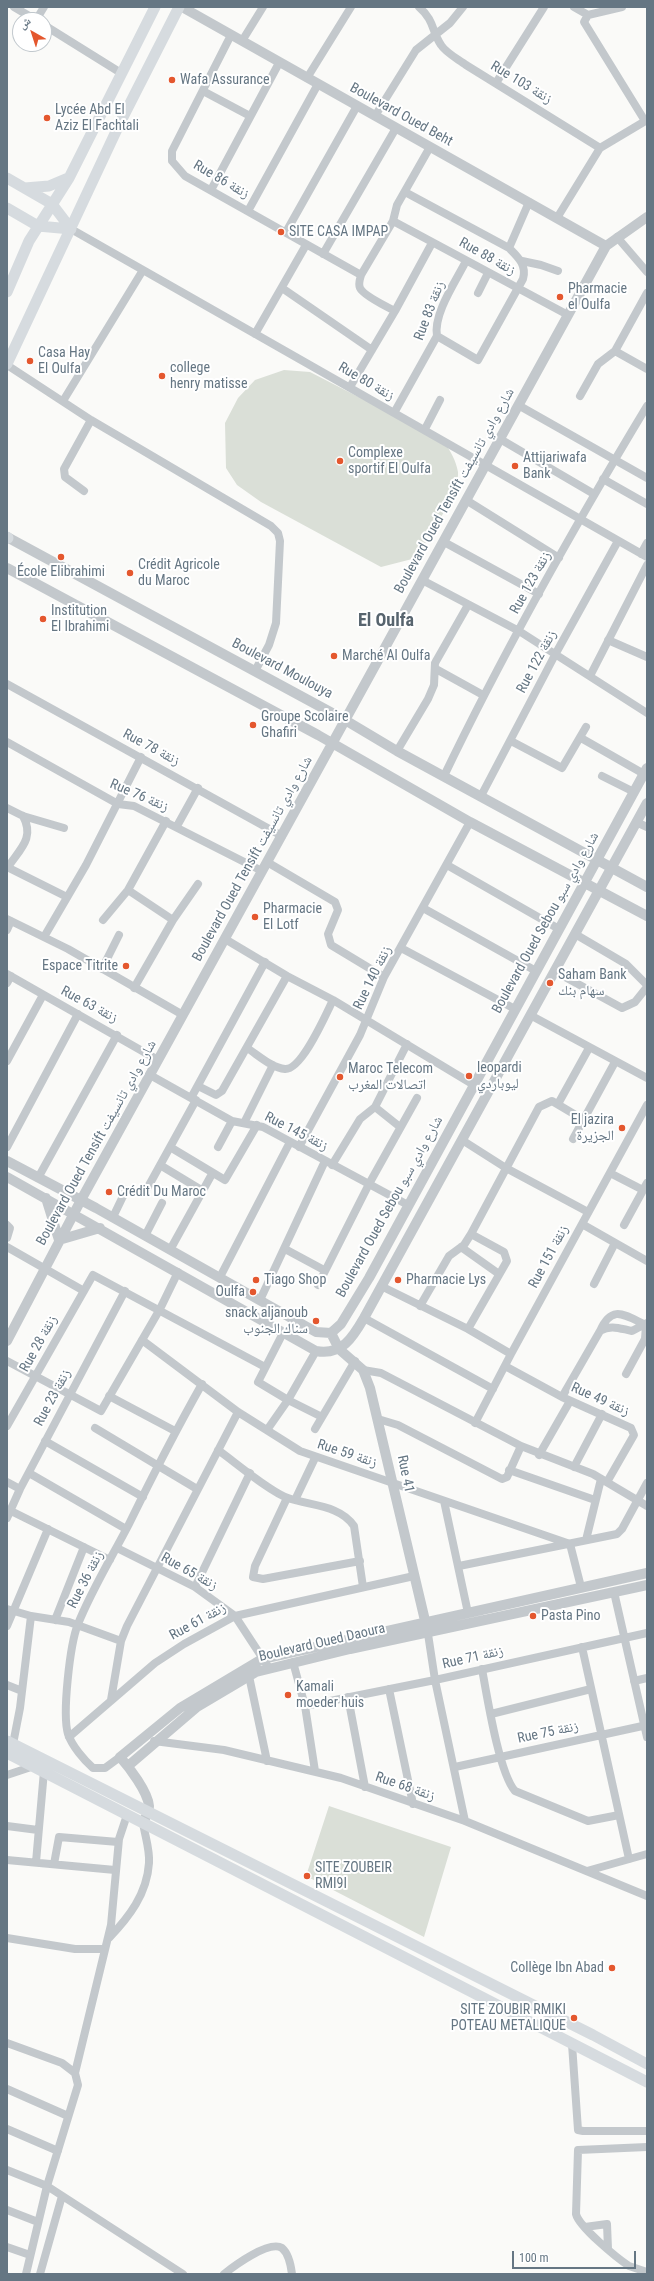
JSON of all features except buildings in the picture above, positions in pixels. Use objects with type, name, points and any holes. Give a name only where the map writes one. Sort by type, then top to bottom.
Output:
[{"type":"main road","points":[[7,292],[38,226],[69,178],[155,7]]},
{"type":"main road","points":[[7,365],[119,125],[179,7]]},
{"type":"main road","points":[[7,178],[52,204],[71,230]]},
{"type":"main road","points":[[25,188],[49,186],[69,178]]},
{"type":"main road","points":[[7,208],[38,226],[71,230]]},
{"type":"main road","points":[[9,1746],[34,1766],[647,2082]]},
{"type":"main road","points":[[9,1746],[148,1812],[586,2031],[647,2064]]},
{"type":"street","name":"Boulevard Oued Beht","points":[[182,7],[606,246]]},
{"type":"street","points":[[242,42],[264,7]]},
{"type":"street","points":[[307,78],[351,7]]},
{"type":"street","name":"Rue 103 زنقة","points":[[418,7],[432,22],[441,45],[446,50],[466,65],[600,148]]},
{"type":"street","points":[[375,116],[416,50],[450,23],[462,7]]},
{"type":"street","points":[[496,83],[544,7]]},
{"type":"street","points":[[557,218],[600,148],[646,120],[584,22],[588,15],[622,7]]},
{"type":"street","points":[[578,8],[588,15]]},
{"type":"street","points":[[52,30],[121,73]]},
{"type":"street","name":"Rue 86 زنقة","points":[[231,35],[172,151],[171,156],[176,167],[185,176],[286,232],[361,276]]},
{"type":"street","points":[[211,190],[279,63]]},
{"type":"street","points":[[248,211],[318,84]]},
{"type":"street","points":[[202,91],[250,116]]},
{"type":"street","points":[[286,232],[357,106]]},
{"type":"street","points":[[323,254],[396,128]]},
{"type":"street","points":[[395,311],[360,289],[361,276],[393,221],[397,205],[430,147]]},
{"type":"street","points":[[405,192],[509,248],[522,261],[541,264],[558,271]]},
{"type":"street","points":[[509,248],[529,202]]},
{"type":"street","name":"Boulevard Oued Tensift شارع وادي تانسيفت","points":[[7,1341],[59,1240],[606,246],[647,217]]},
{"type":"street","name":"Rue 88 زنقة","points":[[393,221],[517,289],[568,315]]},
{"type":"street","name":"Rue 80 زنقة","points":[[71,230],[394,413],[425,429],[644,556]]},
{"type":"street","points":[[617,237],[647,272]]},
{"type":"street","points":[[350,387],[395,311],[432,243]]},
{"type":"street","points":[[255,334],[306,245]]},
{"type":"street","name":"Rue 83 زنقة","points":[[394,413],[437,336],[436,329],[441,313],[466,260]]},
{"type":"street","points":[[437,336],[478,360],[524,275],[522,261]]},
{"type":"street","points":[[63,401],[143,270]]},
{"type":"street","points":[[478,293],[488,273]]},
{"type":"street","points":[[282,288],[372,350]]},
{"type":"street","points":[[580,396],[598,364],[615,351],[647,293]]},
{"type":"street","points":[[615,351],[647,369]]},
{"type":"street","points":[[7,365],[91,420],[271,526],[278,533],[280,541],[276,623],[269,645],[255,671]]},
{"type":"street","points":[[425,429],[440,400]]},
{"type":"street","points":[[518,406],[647,478]]},
{"type":"street","name":"Rue 123 زنقة","points":[[444,776],[483,695],[594,494],[647,406]]},
{"type":"street","points":[[84,491],[65,477],[64,469],[91,420]]},
{"type":"street","points":[[500,439],[594,494]]},
{"type":"street","points":[[603,479],[647,504]]},
{"type":"street","points":[[466,500],[559,558]]},
{"type":"street","name":"Boulevard Moulouya","points":[[7,537],[345,720],[397,751],[647,887]]},
{"type":"street","name":"Rue 122 زنقة","points":[[481,796],[556,653],[618,541]]},
{"type":"street","points":[[444,542],[539,594]]},
{"type":"street","points":[[644,556],[647,544]]},
{"type":"street","points":[[590,676],[647,565]]},
{"type":"street","points":[[7,568],[332,744],[470,822],[600,889],[647,916]]},
{"type":"street","points":[[422,580],[519,631],[556,653],[647,713]]},
{"type":"street","points":[[397,751],[428,699],[434,685],[436,669],[435,663],[468,605]]},
{"type":"street","points":[[608,640],[647,657]]},
{"type":"street","points":[[436,669],[483,695]]},
{"type":"street","name":"Rue 78 زنقة","points":[[7,684],[198,788],[282,836]]},
{"type":"street","points":[[510,741],[562,768],[581,738],[586,727]]},
{"type":"street","points":[[581,738],[645,771]]},
{"type":"street","name":"Rue 76 زنقة","points":[[7,742],[118,804],[134,806],[265,867],[335,902],[338,910],[328,934],[331,945],[384,977]]},
{"type":"street","points":[[44,937],[118,804],[141,757]]},
{"type":"street","name":"Boulevard Oued Sebou شارع وادي سبو","points":[[331,1334],[341,1324],[408,1205],[645,771]]},
{"type":"street","points":[[602,776],[634,792]]},
{"type":"street","points":[[177,826],[198,788]]},
{"type":"street","points":[[7,1177],[74,1213],[316,1351],[331,1352],[339,1349],[354,1335],[364,1318],[647,802]]},
{"type":"street","points":[[7,808],[23,816],[64,828]]},
{"type":"street","points":[[23,816],[29,827],[29,834],[25,843],[8,867],[67,897]]},
{"type":"street","points":[[103,920],[128,890],[166,821]]},
{"type":"street","name":"Rue 140 زنقة","points":[[299,1147],[367,1020],[384,977],[470,822]]},
{"type":"street","points":[[636,822],[647,827]]},
{"type":"street","points":[[447,865],[559,929]]},
{"type":"street","points":[[134,988],[173,920],[198,884]]},
{"type":"street","points":[[128,890],[173,920]]},
{"type":"street","points":[[423,908],[536,971]]},
{"type":"street","points":[[7,930],[9,920],[44,937],[183,1015]]},
{"type":"street","points":[[554,971],[622,1008],[635,1002],[647,986],[626,964],[575,934]]},
{"type":"street","points":[[102,969],[119,935]]},
{"type":"street","points":[[225,939],[288,976],[333,1000],[474,1085]]},
{"type":"street","points":[[401,948],[515,1010]]},
{"type":"street","points":[[148,1187],[170,1147],[198,1086],[265,962]]},
{"type":"street","points":[[198,1086],[216,1095],[219,1094],[288,976]]},
{"type":"street","name":"Rue 63 زنقة","points":[[8,978],[117,1035],[158,1060]]},
{"type":"street","points":[[7,1061],[43,995]]},
{"type":"street","points":[[247,1048],[273,1065],[285,1069],[297,1063],[303,1056],[333,1000]]},
{"type":"street","points":[[7,1147],[78,1014]]},
{"type":"street","points":[[530,1015],[647,1078]]},
{"type":"street","points":[[38,1178],[117,1035]]},
{"type":"street","points":[[260,1300],[329,1163],[360,1119],[375,1107],[407,1044]]},
{"type":"street","points":[[558,1104],[589,1048]]},
{"type":"street","points":[[573,1139],[615,1062]]},
{"type":"street","points":[[244,1123],[273,1065]]},
{"type":"street","name":"Rue 145 زنقة","points":[[150,1075],[232,1121],[257,1125],[408,1205]]},
{"type":"street","points":[[318,1285],[324,1270],[369,1184],[417,1098]]},
{"type":"street","points":[[420,1306],[449,1256],[461,1247],[471,1234],[539,1107],[552,1101],[584,1120]]},
{"type":"street","name":"Rue 151 زنقة","points":[[475,1423],[647,1105]]},
{"type":"street","points":[[375,1107],[400,1127]]},
{"type":"street","points":[[218,1147],[232,1121]]},
{"type":"street","points":[[170,1147],[212,1174],[225,1180],[257,1125]]},
{"type":"street","points":[[462,1140],[506,1168],[588,1212]]},
{"type":"street","points":[[220,1277],[290,1142]]},
{"type":"street","points":[[7,1161],[113,1217],[316,1332],[331,1334]]},
{"type":"street","points":[[160,1165],[203,1191]]},
{"type":"street","points":[[610,1173],[645,1186],[624,1225]]},
{"type":"street","points":[[170,1250],[212,1174]]},
{"type":"street","points":[[113,1217],[126,1190]]},
{"type":"street","points":[[46,1198],[59,1240],[100,1228]]},
{"type":"street","points":[[145,1236],[162,1203]]},
{"type":"street","points":[[582,1224],[647,1261]]},
{"type":"street","points":[[7,1238],[8,1227]]},
{"type":"street","points":[[468,1329],[506,1261],[504,1252],[471,1234]]},
{"type":"street","points":[[594,1284],[615,1243]]},
{"type":"street","points":[[7,1247],[84,1290]]},
{"type":"street","points":[[461,1247],[499,1274]]},
{"type":"street","points":[[285,1249],[324,1270]]},
{"type":"street","points":[[7,1361],[101,1411],[160,1309],[178,1272]]},
{"type":"street","name":"Rue 28 زنقة","points":[[7,1426],[93,1275],[125,1291]]},
{"type":"street","points":[[382,1286],[468,1329],[511,1354]]},
{"type":"street","points":[[125,1291],[265,1367]]},
{"type":"street","name":"Rue 23 زنقة","points":[[9,1514],[20,1489],[125,1291]]},
{"type":"street","points":[[562,1397],[606,1319],[613,1313],[620,1313],[647,1324]]},
{"type":"street","points":[[364,1318],[493,1389]]},
{"type":"street","points":[[600,1331],[612,1327],[632,1331],[647,1324]]},
{"type":"street","points":[[626,1374],[645,1339],[647,1324]]},
{"type":"street","points":[[283,1332],[258,1382],[288,1400],[322,1416]]},
{"type":"street","name":"Rue 41","points":[[331,1334],[339,1349],[363,1370],[378,1419],[428,1634]]},
{"type":"street","name":"Rue 59 زنقة","points":[[142,1340],[238,1412],[300,1451],[315,1458],[392,1482],[570,1544]]},
{"type":"street","points":[[267,1430],[288,1400],[316,1351]]},
{"type":"street","points":[[315,1429],[355,1362]]},
{"type":"street","name":"Rue 49 زنقة","points":[[505,1366],[570,1401],[631,1428],[634,1435],[604,1481]]},
{"type":"street","points":[[363,1370],[382,1373],[475,1423],[539,1455],[574,1467],[604,1481],[647,1506]]},
{"type":"street","name":"Rue 36 زنقة","points":[[120,1758],[105,1768],[93,1768],[86,1762],[69,1737],[65,1721],[70,1668],[78,1625],[175,1431],[202,1384]]},
{"type":"street","points":[[109,1396],[175,1431]]},
{"type":"street","points":[[539,1455],[570,1401]]},
{"type":"street","points":[[111,1700],[121,1641],[238,1412]]},
{"type":"street","points":[[574,1467],[602,1414]]},
{"type":"street","points":[[378,1419],[398,1425],[502,1479],[507,1477],[521,1446]]},
{"type":"street","points":[[95,1428],[198,1489]]},
{"type":"street","points":[[45,1442],[142,1497]]},
{"type":"street","points":[[218,1450],[250,1473],[291,1499],[334,1510],[350,1520],[354,1526],[363,1587]]},
{"type":"street","points":[[315,1458],[255,1566],[253,1577],[263,1578],[360,1561]]},
{"type":"street","points":[[510,1470],[595,1500]]},
{"type":"street","points":[[29,1473],[126,1529]]},
{"type":"street","points":[[195,1587],[250,1473]]},
{"type":"street","points":[[586,1540],[595,1500],[604,1481]]},
{"type":"street","points":[[7,1482],[20,1489]]},
{"type":"street","points":[[459,1566],[570,1544],[620,1532],[647,1484]]},
{"type":"street","points":[[444,1501],[468,1613]]},
{"type":"street","points":[[9,1514],[48,1529],[110,1560]]},
{"type":"street","points":[[7,1626],[11,1610],[48,1529]]},
{"type":"street","points":[[570,1544],[581,1587]]},
{"type":"street","points":[[56,1620],[84,1547]]},
{"type":"street","name":"Rue 65 زنقة","points":[[117,1548],[195,1587],[235,1616],[269,1668]]},
{"type":"street","name":"Boulevard Oued Daoura","points":[[120,1758],[180,1708],[206,1691],[262,1659],[647,1573]]},
{"type":"street","name":"Rue 61 زنقة","points":[[69,1737],[155,1663],[184,1644],[235,1616],[414,1576]]},
{"type":"street","name":"Boulevard Oued Daoura","points":[[128,1766],[197,1707],[249,1676],[269,1668],[647,1585]]},
{"type":"street","points":[[614,1592],[634,1681],[646,1726],[647,1737]]},
{"type":"street","points":[[11,1610],[31,1616],[78,1625],[121,1641]]},
{"type":"street","points":[[9,1746],[22,1691],[31,1616]]},
{"type":"street","name":"Rue 71 زنقة","points":[[305,1706],[435,1680],[647,1633]]},
{"type":"street","points":[[428,1634],[435,1680],[455,1767],[465,1821]]},
{"type":"street","points":[[582,1647],[629,1859]]},
{"type":"street","points":[[294,1662],[305,1706],[315,1771]]},
{"type":"street","points":[[482,1669],[508,1784],[523,1796],[588,1821],[619,1815]]},
{"type":"street","points":[[249,1676],[267,1761]]},
{"type":"street","points":[[634,1681],[647,1678]]},
{"type":"street","points":[[7,1685],[22,1691]]},
{"type":"street","points":[[389,1689],[414,1804]]},
{"type":"street","points":[[491,1714],[591,1689]]},
{"type":"street","points":[[348,1697],[364,1787]]},
{"type":"street","name":"Rue 75 زنقة","points":[[455,1767],[646,1726]]},
{"type":"street","name":"Rue 68 زنقة","points":[[145,1736],[156,1742],[224,1750],[315,1771],[465,1821],[647,1896]]},
{"type":"street","points":[[108,1938],[134,1910],[147,1876],[149,1863],[143,1823],[148,1812],[147,1797],[128,1766],[120,1758]]},
{"type":"street","points":[[7,1775],[34,1766]]},
{"type":"street","points":[[36,1862],[44,1771]]},
{"type":"street","points":[[26,2274],[47,2186],[78,2085],[75,2073],[104,1949],[108,1938],[114,1900],[118,1842],[128,1815]]},
{"type":"street","points":[[7,1826],[38,1830]]},
{"type":"street","points":[[54,1864],[59,1836],[118,1842]]},
{"type":"street","points":[[587,1871],[647,1854]]},
{"type":"street","points":[[7,1860],[115,1870]]},
{"type":"street","points":[[7,1938],[74,1949],[104,1949]]},
{"type":"street","points":[[7,2043],[62,2063],[75,2073]]},
{"type":"street","points":[[572,2044],[578,2130],[647,2132]]},
{"type":"street","points":[[7,2089],[68,2116]]},
{"type":"street","points":[[7,2129],[58,2151]]},
{"type":"street","points":[[647,2147],[578,2150],[576,2214],[577,2218],[585,2227],[608,2249],[629,2266],[647,2272]]},
{"type":"street","points":[[7,2170],[47,2186],[183,2274]]},
{"type":"street","points":[[40,2274],[62,2196]]},
{"type":"street","points":[[7,2210],[38,2222]]},
{"type":"street","points":[[585,2227],[607,2224],[608,2249]]},
{"type":"street","points":[[224,2274],[256,2253],[276,2246],[282,2248],[288,2258],[292,2274]]},
{"type":"street","points":[[7,2247],[30,2255]]},
{"type":"shaded area","name":"Complexe sportif El Oulfa","points":[[284,370],[310,372],[444,441],[456,464],[458,472],[457,480],[454,491],[442,516],[416,558],[381,567],[261,502],[237,485],[226,468],[225,423],[238,398],[255,380]]},
{"type":"shaded area","points":[[329,1806],[451,1847],[424,1937],[306,1876]]},
{"type":"place","name":"Wafa Assurance","points":[[172,80]]},
{"type":"place","name":"Lycée Abd El Aziz El Fachtali","points":[[47,118]]},
{"type":"place","name":"SITE CASA IMPAP","points":[[281,232]]},
{"type":"place","name":"Pharmacie el Oulfa","points":[[560,297]]},
{"type":"place","name":"Casa Hay El Oulfa","points":[[30,361]]},
{"type":"place","name":"college henry matisse","points":[[162,376]]},
{"type":"place","name":"Complexe sportif El Oulfa","points":[[340,461]]},
{"type":"place","name":"Attijariwafa Bank","points":[[515,466]]},
{"type":"place","name":"École Elibrahimi","points":[[61,557]]},
{"type":"place","name":"Crédit Agricole du Maroc","points":[[130,573]]},
{"type":"place","name":"Institution El Ibrahimi","points":[[43,619]]},
{"type":"place","name":"Marché Al Oulfa","points":[[334,656]]},
{"type":"place","name":"Groupe Scolaire Ghafiri","points":[[253,725]]},
{"type":"place","name":"Pharmacie El Lotf","points":[[255,917]]},
{"type":"place","name":"Espace Titrite","points":[[126,966]]},
{"type":"place","name":"Saham Bank سهام بنك","points":[[550,983]]},
{"type":"place","name":"leopardi ليوباردي","points":[[469,1076]]},
{"type":"place","name":"Maroc Telecom اتصالات المغرب","points":[[340,1077]]},
{"type":"place","name":"El jazira الجزيرة","points":[[622,1128]]},
{"type":"place","name":"Crédit Du Maroc","points":[[109,1192]]},
{"type":"place","name":"Tiago Shop","points":[[256,1280]]},
{"type":"place","name":"Pharmacie Lys","points":[[398,1280]]},
{"type":"place","name":"Oulfa","points":[[253,1292]]},
{"type":"place","name":"snack aljanoub سناك الجنوب","points":[[316,1321]]},
{"type":"place","name":"Pasta Pino","points":[[533,1616]]},
{"type":"place","name":"Kamali moeder huis","points":[[288,1695]]},
{"type":"place","name":"SITE ZOUBEIR RMI9I","points":[[307,1876]]},
{"type":"place","name":"Collège Ibn Abad","points":[[612,1968]]},
{"type":"place","name":"SITE ZOUBIR RMIKI POTEAU METALIQUE","points":[[574,2018]]},
{"type":"district","name":"El Oulfa","points":[[386,621]]}]
